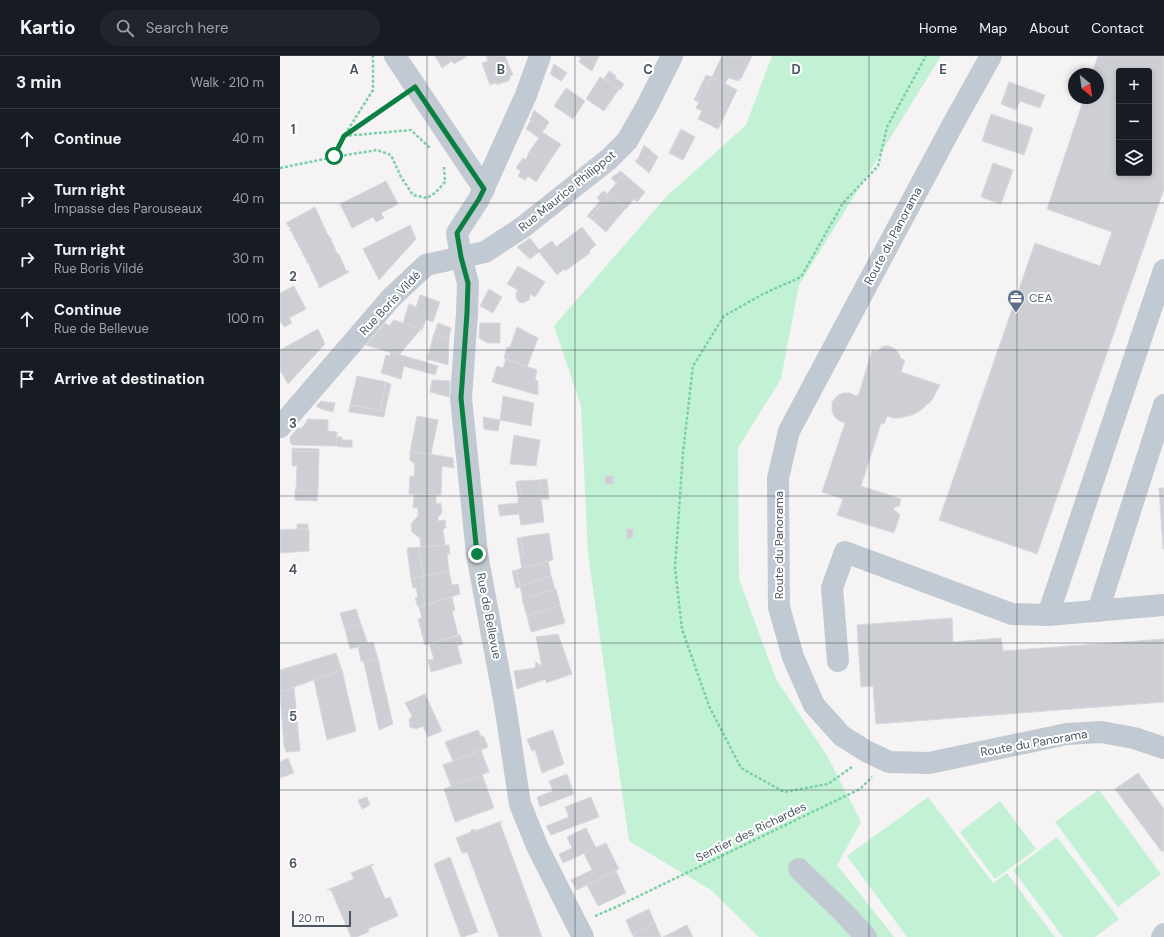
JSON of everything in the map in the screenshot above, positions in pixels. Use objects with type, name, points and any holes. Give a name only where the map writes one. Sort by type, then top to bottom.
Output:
[{"type":"street","points":[[395,56],[484,189]]},
{"type":"street","points":[[461,257],[457,233],[484,189],[526,95],[540,56]]},
{"type":"street","name":"Rue Maurice Philippot","points":[[461,257],[485,252],[512,236],[609,159],[627,140],[647,106],[672,56]]},
{"type":"street","name":"Route du Panorama","points":[[991,56],[949,131],[789,431],[778,478],[779,607],[793,657],[814,705],[842,736],[866,751],[889,762],[929,763],[1067,734],[1101,732],[1134,738],[1164,748]]},
{"type":"street","name":"Rue Boris Vildé","points":[[280,427],[391,298],[426,265],[461,257]]},
{"type":"street","name":"Rue de Bellevue","points":[[461,257],[468,283],[461,398],[477,554],[505,706],[520,804],[538,846],[583,937]]},
{"type":"street","points":[[1048,614],[1164,270]]},
{"type":"street","points":[[1098,610],[1164,404]]},
{"type":"street","points":[[838,661],[832,588],[846,552],[1012,614],[1048,614],[1164,605]]},
{"type":"street","points":[[799,869],[866,937]]},
{"type":"path","points":[[334,156],[344,136],[373,90],[372,56]]},
{"type":"path","points":[[344,136],[415,87]]},
{"type":"path","points":[[344,136],[411,130],[433,151]]},
{"type":"path","points":[[280,168],[334,156],[377,150],[391,156],[401,177],[413,195],[428,198],[445,182],[444,162]]},
{"type":"path","name":"Sentier des Richardes","points":[[614,908],[860,789],[889,762]]},
{"type":"green space","points":[[772,56],[941,56],[799,285],[781,379],[738,448],[739,579],[776,679],[828,757],[861,822],[837,865],[894,937],[759,937],[711,890],[629,841],[588,554],[581,406],[554,326],[667,196],[746,125]]},
{"type":"green space","points":[[1099,790],[1161,874],[1118,907],[1055,822]]},
{"type":"green space","points":[[928,797],[993,883],[1007,873],[1055,937],[907,937],[847,856]]},
{"type":"green space","points":[[1000,801],[1036,849],[995,879],[960,832]]},
{"type":"green space","points":[[1057,837],[1119,919],[1095,937],[1063,937],[1013,870]]},
{"type":"building","points":[[435,56],[466,57],[454,64],[452,61],[442,68]]},
{"type":"building","points":[[486,56],[505,56],[513,75],[510,76],[509,81],[498,84],[499,85],[496,83],[490,85],[482,63],[488,61]]},
{"type":"building","points":[[577,56],[599,56],[592,71],[579,62],[581,58]]},
{"type":"building","points":[[722,56],[752,56],[739,81],[728,78],[725,84],[712,77]]},
{"type":"building","points":[[1098,56],[1164,56],[1164,189],[1037,554],[939,520],[1035,243],[1100,266],[1112,232],[1047,209],[1082,104],[1104,104],[1104,68],[1094,68]]},
{"type":"building","points":[[554,64],[567,73],[561,81],[550,74]]},
{"type":"building","points":[[609,71],[616,76],[615,78],[624,84],[620,90],[604,79]]},
{"type":"building","points":[[706,75],[712,77],[706,90],[702,90],[697,98],[699,102],[694,100]]},
{"type":"building","points":[[600,77],[619,89],[604,111],[586,99]]},
{"type":"building","points":[[712,77],[737,90],[718,129],[698,119],[702,111],[696,108],[699,102],[697,98],[702,90],[706,90]]},
{"type":"building","points":[[1009,82],[1045,95],[1040,108],[1020,101],[1016,110],[1001,104]]},
{"type":"building","points":[[566,88],[585,101],[573,119],[554,106]]},
{"type":"building","points":[[534,110],[549,122],[544,130],[530,120]]},
{"type":"building","points":[[991,114],[1033,128],[1024,155],[982,141]]},
{"type":"building","points":[[531,120],[544,130],[542,132],[561,144],[547,165],[529,152],[539,138],[526,129]]},
{"type":"building","points":[[681,129],[695,137],[683,160],[669,153]]},
{"type":"building","points":[[644,145],[658,157],[649,173],[635,161],[638,159]]},
{"type":"building","points":[[529,152],[547,165],[536,182],[528,176],[525,180],[518,176],[521,171],[516,168],[523,158],[526,160]]},
{"type":"building","points":[[993,163],[1013,170],[1001,204],[981,197]]},
{"type":"building","points":[[621,171],[624,174],[616,183],[611,178]]},
{"type":"building","points":[[624,174],[645,192],[637,202],[634,199],[625,210],[607,194]]},
{"type":"building","points":[[386,181],[398,204],[381,213],[384,218],[376,222],[373,217],[352,228],[340,204]]},
{"type":"building","points":[[603,191],[609,195],[590,218],[587,216],[600,201],[597,198]]},
{"type":"building","points":[[609,195],[625,209],[606,232],[590,218]]},
{"type":"building","points":[[315,207],[346,271],[347,270],[349,272],[319,288],[308,262],[306,263],[307,261],[303,254],[302,255],[303,253],[299,246],[298,247],[299,245],[289,230],[291,229],[286,223]]},
{"type":"building","points":[[410,225],[416,239],[379,280],[363,249]]},
{"type":"building","points":[[582,227],[596,245],[589,251],[590,253],[557,275],[539,252],[530,259],[517,247],[530,238],[539,250],[552,241],[556,247]]},
{"type":"building","points":[[518,266],[545,282],[535,297],[530,294],[529,300],[523,303],[519,302],[516,298],[516,293],[518,290],[507,284]]},
{"type":"building","points":[[294,286],[306,309],[289,318],[292,323],[284,327],[280,322],[280,293]]},
{"type":"building","points":[[489,289],[502,297],[493,313],[480,306]]},
{"type":"building","points":[[420,295],[440,302],[433,322],[426,319],[422,330],[403,323],[409,304],[416,307]]},
{"type":"building","points":[[394,320],[421,329],[399,355],[366,345],[385,323],[389,326]]},
{"type":"building","points":[[438,323],[451,328],[449,339],[434,334]]},
{"type":"building","points":[[480,323],[500,323],[500,343],[488,343],[479,338]]},
{"type":"building","points":[[517,327],[538,338],[527,367],[504,358],[507,347],[510,347]]},
{"type":"building","points":[[318,329],[325,344],[288,384],[280,370],[280,350]]},
{"type":"building","points":[[434,334],[449,339],[448,365],[427,359]]},
{"type":"building","points":[[884,346],[889,346],[895,349],[900,355],[900,358],[905,360],[901,372],[940,385],[932,400],[921,410],[912,415],[900,418],[887,416],[884,424],[881,423],[861,486],[901,499],[899,506],[893,508],[900,515],[894,533],[837,515],[843,499],[822,492],[845,423],[838,420],[834,416],[832,402],[837,396],[843,393],[850,393],[856,396],[859,394],[872,350],[877,351]]},
{"type":"building","points":[[391,352],[438,366],[435,375],[404,366],[401,379],[381,373],[386,355],[390,356]]},
{"type":"building","points":[[506,359],[537,370],[535,380],[538,381],[538,395],[492,382],[497,366],[503,368]]},
{"type":"building","points":[[357,376],[386,382],[380,410],[350,405]]},
{"type":"building","points":[[432,380],[450,381],[449,397],[430,392]]},
{"type":"building","points":[[386,382],[391,384],[385,411],[380,410]]},
{"type":"building","points":[[503,396],[534,403],[531,426],[500,420]]},
{"type":"building","points":[[321,401],[335,403],[333,412],[316,406]]},
{"type":"building","points":[[350,405],[385,411],[384,417],[349,412]]},
{"type":"building","points":[[417,416],[438,420],[431,454],[410,452]]},
{"type":"building","points":[[483,417],[500,420],[498,431],[484,429]]},
{"type":"building","points":[[308,419],[328,420],[328,431],[337,432],[336,446],[292,445],[290,437],[298,428],[302,428]]},
{"type":"building","points":[[514,435],[540,440],[536,466],[510,464]]},
{"type":"building","points":[[337,437],[342,437],[342,447],[336,446]]},
{"type":"building","points":[[342,440],[352,440],[352,447],[342,447]]},
{"type":"building","points":[[292,448],[319,449],[319,452],[292,451]]},
{"type":"building","points":[[292,451],[319,452],[318,491],[296,490],[297,466],[292,466]]},
{"type":"building","points":[[410,452],[453,458],[454,468],[442,466],[441,495],[409,494],[410,476],[414,476],[415,464],[410,460]]},
{"type":"building","points":[[605,476],[613,476],[613,484],[605,484]]},
{"type":"building","points":[[547,479],[548,489],[540,490],[539,480]]},
{"type":"building","points":[[539,480],[540,490],[548,489],[549,499],[541,499],[544,522],[521,525],[519,514],[500,516],[498,505],[518,503],[518,497],[521,497],[519,481]]},
{"type":"building","points":[[519,481],[521,497],[518,497],[516,482]]},
{"type":"building","points":[[1159,488],[1164,488],[1164,549],[1163,549]]},
{"type":"building","points":[[295,490],[318,491],[317,501],[295,500]]},
{"type":"building","points":[[414,494],[436,495],[436,504],[441,503],[442,513],[438,517],[438,521],[445,520],[446,528],[443,529],[445,545],[421,547],[420,538],[412,532],[411,524],[418,516],[418,508],[413,508]]},
{"type":"building","points":[[297,524],[308,524],[308,530],[297,529]]},
{"type":"building","points":[[627,529],[633,529],[633,538],[626,538]]},
{"type":"building","points":[[280,530],[309,530],[309,551],[280,553]]},
{"type":"building","points":[[549,533],[553,560],[522,569],[520,557],[523,556],[521,538],[517,538]]},
{"type":"building","points":[[521,538],[523,556],[520,557],[517,539]]},
{"type":"building","points":[[449,545],[450,554],[447,554],[449,571],[423,576],[419,547]]},
{"type":"building","points":[[419,547],[423,576],[411,579],[407,548]]},
{"type":"building","points":[[548,561],[551,576],[520,586],[516,570]]},
{"type":"building","points":[[516,570],[520,587],[516,588],[512,571]]},
{"type":"building","points":[[449,571],[452,585],[458,584],[460,594],[425,605],[421,587],[423,587],[421,577]]},
{"type":"building","points":[[551,576],[555,589],[523,599],[520,586]]},
{"type":"building","points":[[421,577],[423,587],[421,587],[425,605],[418,607],[415,598],[418,597],[416,588],[413,588],[411,579]]},
{"type":"building","points":[[556,589],[560,605],[527,616],[522,599]]},
{"type":"building","points":[[452,597],[455,610],[452,611],[458,635],[425,645],[418,619],[422,618],[419,607]]},
{"type":"building","points":[[560,605],[565,623],[531,632],[527,616]]},
{"type":"building","points":[[356,609],[361,624],[345,629],[340,613]]},
{"type":"building","points":[[952,618],[953,642],[1001,638],[1003,651],[1164,639],[1164,702],[876,724],[873,686],[861,687],[857,625]]},
{"type":"building","points":[[361,624],[368,644],[350,649],[345,629]]},
{"type":"building","points":[[558,634],[572,674],[546,683],[546,679],[517,689],[514,671],[535,668],[536,662],[542,666],[536,637]]},
{"type":"building","points":[[460,635],[463,644],[457,646],[462,663],[431,672],[428,660],[434,659],[429,644]]},
{"type":"building","points":[[373,642],[378,659],[364,663],[361,661],[358,646]]},
{"type":"building","points":[[336,653],[342,670],[280,692],[280,670]]},
{"type":"building","points":[[378,659],[393,724],[379,730],[364,663]]},
{"type":"building","points":[[342,670],[356,731],[327,740],[314,680]]},
{"type":"building","points":[[294,687],[300,751],[286,752],[284,746],[280,692]]},
{"type":"building","points":[[425,694],[442,731],[428,737],[423,726],[416,729],[410,727],[409,720],[412,716],[405,703]]},
{"type":"building","points":[[478,730],[481,736],[484,737],[488,747],[453,761],[445,742]]},
{"type":"building","points":[[553,730],[564,764],[542,773],[535,750],[532,751],[527,739]]},
{"type":"building","points":[[481,750],[489,772],[451,786],[443,765]]},
{"type":"building","points":[[288,758],[294,773],[280,778],[280,762]]},
{"type":"building","points":[[1138,773],[1164,809],[1164,850],[1162,852],[1115,789]]},
{"type":"building","points":[[482,774],[494,808],[455,822],[444,789]]},
{"type":"building","points":[[567,774],[574,794],[540,807],[537,797],[553,791],[549,781]]},
{"type":"building","points":[[367,797],[370,805],[362,809],[358,800]]},
{"type":"building","points":[[591,797],[599,817],[551,835],[546,826],[569,817],[565,807]]},
{"type":"building","points":[[502,821],[500,823],[542,937],[499,937],[467,852],[462,853],[456,838],[471,832],[471,830],[475,829],[475,831]]},
{"type":"building","points":[[586,828],[596,848],[563,863],[559,854],[572,848],[567,837]]},
{"type":"building","points":[[606,843],[619,869],[577,890],[571,880],[592,870],[584,853]]},
{"type":"building","points":[[450,857],[478,932],[463,937],[461,937],[434,864]]},
{"type":"building","points":[[373,864],[374,865],[371,866],[385,899],[390,897],[398,916],[368,929],[369,932],[356,937],[351,937],[331,890],[327,890],[354,879],[351,873]]},
{"type":"building","points":[[616,871],[626,893],[598,906],[587,885]]},
{"type":"building","points":[[649,909],[655,923],[632,934],[626,920]]},
{"type":"building","points":[[655,923],[661,937],[634,937],[632,934]]},
{"type":"building","points":[[687,925],[693,937],[663,937]]},
{"type":"place","name":"CEA","points":[[1016,313]]},
{"type":"route","points":[[334,156],[344,136],[415,87],[484,189],[457,233],[461,257],[468,283],[461,398],[477,554]]}]
